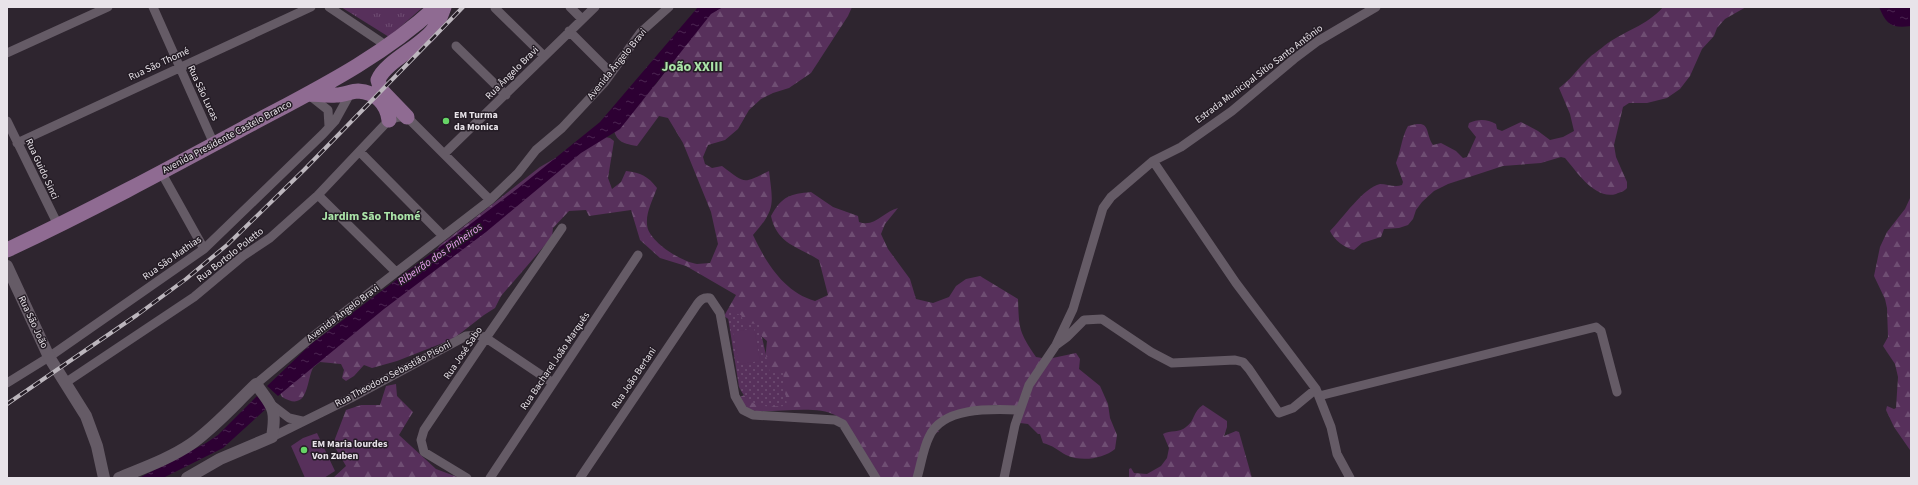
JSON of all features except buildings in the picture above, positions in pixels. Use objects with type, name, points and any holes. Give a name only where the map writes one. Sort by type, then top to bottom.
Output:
[{"type":"main road","name":"Avenida Presidente Castelo Branco","points":[[7,250],[161,172],[308,94],[386,48],[436,7]]},
{"type":"main road","points":[[407,117],[381,90],[378,80],[384,71],[414,48],[433,30],[444,7]]},
{"type":"main road","points":[[308,94],[338,96],[359,91],[380,99],[387,108],[389,120]]},
{"type":"street","points":[[7,53],[108,7]]},
{"type":"street","name":"Rua São Lucas","points":[[153,7],[214,144]]},
{"type":"street","name":"Rua São Thomé","points":[[17,143],[311,7]]},
{"type":"street","points":[[329,7],[380,42],[386,48]]},
{"type":"street","points":[[570,7],[582,19]]},
{"type":"street","name":"Rua Ângelo Bravi","points":[[444,154],[595,7]]},
{"type":"street","name":"Avenida Ângelo Bravi","points":[[119,478],[157,462],[191,444],[259,388],[312,337],[490,200],[518,173],[536,150],[562,128],[604,83],[641,32],[669,7]]},
{"type":"street","name":"Estrada Municipal Sítio Santo Antônio","points":[[1056,344],[1073,309],[1103,208],[1111,197],[1153,161],[1180,147],[1232,111],[1318,41],[1376,7]]},
{"type":"street","points":[[496,8],[544,56]]},
{"type":"street","points":[[569,31],[611,73]]},
{"type":"street","points":[[456,46],[506,95]]},
{"type":"street","name":"Rua São Mathias","points":[[7,383],[48,357],[204,249],[247,210],[335,121],[351,92]]},
{"type":"street","points":[[308,94],[328,110],[329,126]]},
{"type":"street","points":[[389,120],[398,117],[407,117],[490,200]]},
{"type":"street","name":"Rua Bortolo Poletto","points":[[65,383],[194,296],[243,256],[270,238],[318,195],[389,120]]},
{"type":"street","name":"Rua Guido Sinci","points":[[7,121],[58,225]]},
{"type":"street","points":[[360,152],[443,236]]},
{"type":"street","points":[[1153,161],[1236,283],[1318,393],[1331,427],[1337,454],[1350,478]]},
{"type":"street","points":[[161,172],[204,249]]},
{"type":"street","points":[[318,195],[396,272]]},
{"type":"street","name":"Rua José Sabo","points":[[467,478],[424,452],[421,440],[424,430],[562,228]]},
{"type":"street","name":"Rua Bacharel João Marquês","points":[[490,478],[638,255]]},
{"type":"street","name":"Rua São João","points":[[7,266],[48,357],[86,416],[97,446],[104,478]]},
{"type":"street","name":"Rua João Bertani","points":[[580,478],[702,298],[710,298],[720,313],[735,396],[743,410],[753,415],[835,420],[843,424],[876,478]]},
{"type":"street","points":[[1004,478],[1020,410],[1029,385],[1056,344],[1067,337],[1084,320],[1102,319],[1151,352],[1172,362],[1235,360],[1243,362],[1249,368],[1278,413],[1293,408],[1318,393],[1596,327],[1600,331],[1617,392]]},
{"type":"street","name":"Rua Theodoro Sebastião Pisoni","points":[[187,478],[220,459],[272,437],[351,398],[460,338],[478,335],[486,338]]},
{"type":"street","points":[[486,338],[554,382]]},
{"type":"street","points":[[259,388],[272,405],[289,418],[302,421]]},
{"type":"street","points":[[272,405],[274,421],[272,437]]},
{"type":"street","points":[[917,478],[929,436],[940,422],[952,416],[986,409],[1020,410]]},
{"type":"green space","points":[[341,7],[423,7],[389,37]]},
{"type":"green space","points":[[713,7],[852,7],[848,16],[811,73],[789,88],[761,99],[749,110],[738,129],[725,140],[708,145],[703,157],[705,164],[712,168],[722,166],[740,179],[744,180],[749,180],[769,171],[772,199],[771,206],[766,219],[753,235],[770,266],[785,284],[804,297],[815,301],[828,295],[819,260],[783,239],[774,225],[771,216],[779,204],[787,197],[811,192],[833,207],[858,216],[859,222],[865,223],[875,221],[888,212],[898,208],[885,224],[881,234],[888,249],[910,279],[916,299],[933,303],[949,297],[956,286],[966,279],[980,276],[1018,299],[1021,330],[1026,342],[1036,357],[1048,359],[1076,353],[1080,359],[1079,369],[1100,386],[1108,404],[1110,418],[1117,435],[1115,449],[1098,457],[1085,459],[1066,455],[1043,443],[1040,434],[1038,434],[1028,424],[1013,422],[1014,413],[1010,407],[996,405],[965,409],[935,426],[939,432],[932,433],[914,478],[874,478],[851,434],[840,419],[835,415],[816,410],[746,410],[740,397],[755,390],[763,378],[767,341],[753,329],[734,323],[724,316],[736,295],[686,266],[660,258],[640,240],[631,210],[589,216],[586,210],[569,211],[553,228],[552,237],[501,296],[495,308],[453,339],[397,361],[372,368],[364,365],[354,376],[346,381],[342,378],[344,370],[341,364],[320,362],[313,368],[302,398],[297,401],[291,401],[282,397],[279,391],[428,262],[440,245],[540,167],[595,135],[610,138],[614,141],[608,178],[612,189],[621,182],[626,171],[644,176],[657,188],[650,206],[647,224],[649,231],[659,244],[666,250],[691,262],[697,264],[710,263],[718,244],[711,212],[683,143],[668,118],[659,116],[637,146],[626,144],[617,138],[612,124],[656,84]]},
{"type":"green space","points":[[1663,7],[1746,7],[1725,19],[1717,28],[1714,36],[1702,49],[1690,76],[1680,89],[1667,98],[1647,103],[1629,103],[1623,107],[1614,145],[1616,157],[1627,182],[1627,188],[1625,190],[1616,194],[1608,195],[1601,193],[1587,184],[1565,158],[1561,157],[1541,163],[1503,166],[1448,184],[1434,191],[1422,202],[1408,225],[1399,228],[1384,229],[1381,237],[1362,243],[1354,250],[1340,243],[1334,237],[1330,231],[1367,191],[1380,184],[1394,186],[1402,185],[1403,182],[1396,163],[1404,134],[1408,126],[1416,124],[1424,125],[1433,145],[1441,143],[1456,151],[1463,158],[1467,157],[1476,137],[1468,127],[1469,123],[1476,121],[1486,120],[1493,122],[1496,124],[1497,129],[1502,131],[1521,122],[1538,131],[1550,140],[1563,137],[1574,131],[1570,114],[1559,88],[1594,54],[1611,41],[1650,19]]},
{"type":"green space","points":[[1911,196],[1911,455],[1910,450],[1894,427],[1886,410],[1887,406],[1894,409],[1896,408],[1898,377],[1895,364],[1883,346],[1888,337],[1887,308],[1885,299],[1874,276],[1880,247],[1887,232],[1905,209]]},
{"type":"green space","points":[[727,311],[741,315],[744,323],[759,324],[770,373],[783,373],[787,406],[772,407],[758,405],[753,403],[743,394],[739,387]]},
{"type":"green space","points":[[754,328],[760,361],[739,364],[733,332]]},
{"type":"green space","points":[[396,384],[397,396],[413,412],[399,435],[436,469],[460,478],[333,478],[346,466],[333,444],[346,410],[361,405],[380,405],[386,386]]},
{"type":"green space","points":[[1203,405],[1227,421],[1224,436],[1236,431],[1239,432],[1252,478],[1129,478],[1129,469],[1131,468],[1134,473],[1147,474],[1161,466],[1167,458],[1169,448],[1163,434],[1184,429],[1189,425],[1197,410]]},
{"type":"green space","points":[[317,433],[335,471],[324,478],[305,478],[291,446],[303,438]]},
{"type":"water","name":"Ribeirão dos Pinheiros","points":[[698,7],[723,7],[711,14],[620,129],[581,153],[486,232],[384,309],[278,396],[267,386],[311,344],[517,189],[600,122]]},
{"type":"water","points":[[1879,7],[1911,7],[1911,26],[1899,27],[1890,24],[1884,18]]},
{"type":"water","points":[[257,396],[267,408],[223,448],[163,478],[139,478],[206,443],[218,435]]},
{"type":"railway","points":[[7,404],[137,315],[186,279],[227,245],[304,170],[463,7]]},
{"type":"place","name":"EM Turma da Monica","points":[[446,121]]},
{"type":"place","name":"EM Maria lourdes Von Zuben","points":[[304,450]]},
{"type":"district","name":"João XXIII","points":[[692,67]]},
{"type":"district","name":"Jardim São Thomé","points":[[371,216]]}]
